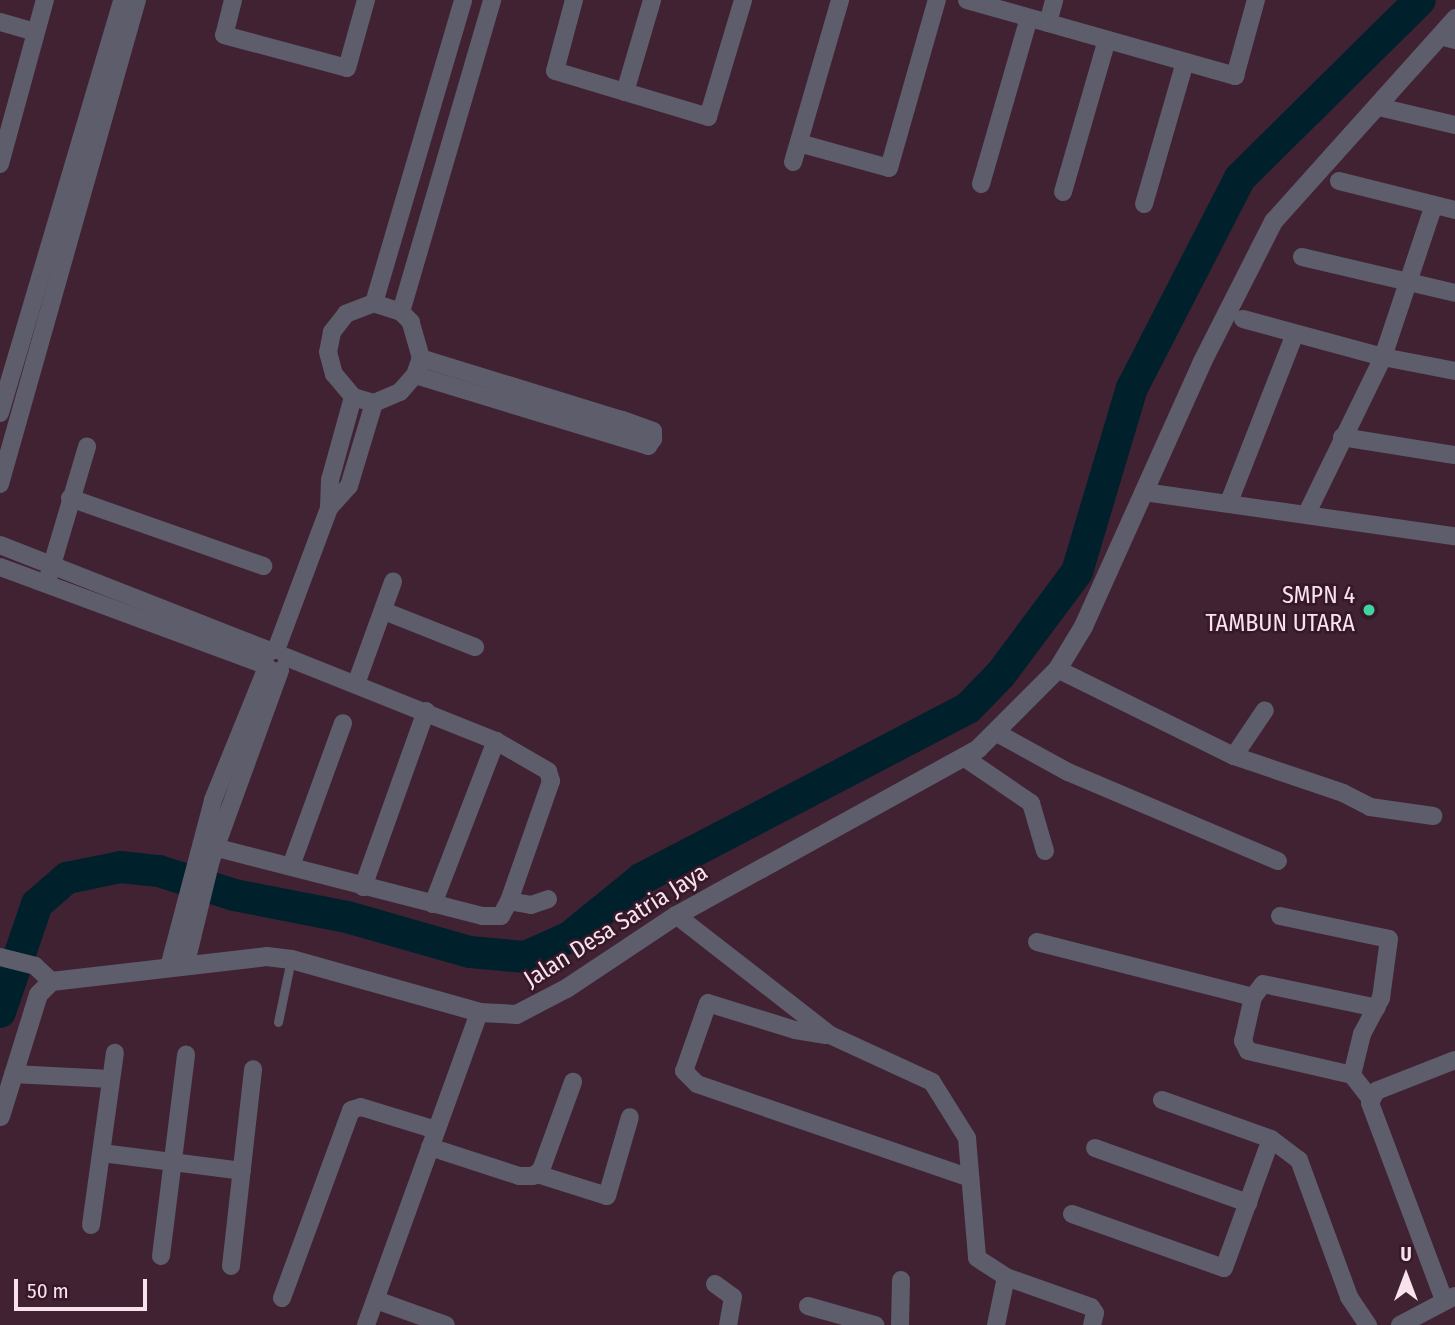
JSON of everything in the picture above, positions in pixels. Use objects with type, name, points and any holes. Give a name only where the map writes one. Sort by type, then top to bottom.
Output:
[{"type":"street","points":[[0,164],[8,100],[45,0]]},
{"type":"street","points":[[0,484],[24,405],[122,0]]},
{"type":"street","points":[[24,405],[1,404],[137,0]]},
{"type":"street","points":[[233,0],[224,35],[347,68],[366,0]]},
{"type":"street","points":[[374,303],[463,0]]},
{"type":"street","points":[[401,312],[492,0]]},
{"type":"street","points":[[574,0],[555,71],[708,117],[743,0]]},
{"type":"street","points":[[625,92],[652,0]]},
{"type":"street","points":[[793,162],[840,0]]},
{"type":"street","points":[[799,143],[889,168],[937,0]]},
{"type":"street","points":[[967,0],[1235,76],[1256,0]]},
{"type":"street","points":[[1048,23],[1054,0]]},
{"type":"street","points":[[981,184],[1029,18]]},
{"type":"street","name":"Jalan Desa Satria Jaya","points":[[51,981],[178,965],[291,959],[479,1012],[507,1016],[539,1004],[676,915],[965,758],[997,733],[1057,669],[1111,570],[1202,361],[1273,220],[1448,38],[1455,18]]},
{"type":"street","points":[[0,22],[35,32]]},
{"type":"street","points":[[1063,192],[1107,40]]},
{"type":"street","points":[[1144,204],[1185,62]]},
{"type":"street","points":[[1379,107],[1455,125]]},
{"type":"street","points":[[1339,181],[1455,210]]},
{"type":"street","points":[[1307,513],[1383,357],[1434,205]]},
{"type":"street","points":[[1302,257],[1409,285],[1455,293]]},
{"type":"street","points":[[374,303],[401,312],[418,336],[418,366],[400,392],[374,403],[353,397],[334,374],[328,352],[331,331],[346,314],[374,303]]},
{"type":"street","points":[[1243,319],[1383,357],[1455,371]]},
{"type":"street","points":[[1229,502],[1295,334]]},
{"type":"street","points":[[418,366],[622,420],[653,431],[653,439],[648,446],[418,366]]},
{"type":"street","points":[[178,965],[206,853],[329,508],[330,480],[353,397]]},
{"type":"street","points":[[329,508],[349,486],[374,403]]},
{"type":"street","points":[[1342,437],[1455,455]]},
{"type":"street","points":[[46,584],[87,447]]},
{"type":"street","points":[[1144,492],[1455,536]]},
{"type":"street","points":[[70,498],[263,566]]},
{"type":"street","points":[[0,545],[274,660]]},
{"type":"street","points":[[0,567],[274,660],[356,684],[496,741],[552,776],[509,901],[503,914],[494,918],[363,887],[291,866],[206,853]]},
{"type":"street","points":[[356,684],[393,582]]},
{"type":"street","points":[[384,611],[475,647]]},
{"type":"street","points":[[1057,669],[1234,756],[1343,793],[1370,807],[1433,816]]},
{"type":"street","points":[[1234,756],[1265,710]]},
{"type":"street","points":[[363,887],[426,711]]},
{"type":"street","points":[[291,866],[343,723]]},
{"type":"street","points":[[997,733],[1068,772],[1278,861]]},
{"type":"street","points":[[433,904],[496,741]]},
{"type":"street","points":[[965,758],[1031,803],[1045,851]]},
{"type":"street","points":[[509,901],[531,905],[548,899]]},
{"type":"street","points":[[676,915],[830,1035],[932,1082],[964,1129],[970,1178],[972,1249],[984,1266],[1006,1277],[1091,1307],[1095,1313],[1092,1325]]},
{"type":"street","points":[[1280,916],[1388,937],[1377,1008],[1362,1034],[1352,1075]]},
{"type":"street","points":[[1037,942],[1253,998]]},
{"type":"street","points":[[0,1116],[38,994],[51,981],[35,966],[2,958]]},
{"type":"street","points":[[1377,1008],[1263,984],[1253,998],[1243,1041],[1248,1051],[1352,1075],[1371,1099],[1450,1298],[1400,1325]]},
{"type":"street","points":[[830,1035],[795,1030],[708,1003],[684,1071],[697,1084],[970,1178]]},
{"type":"street","points":[[366,1325],[479,1012]]},
{"type":"street","points":[[91,1225],[114,1053]]},
{"type":"street","points":[[161,1256],[186,1055]]},
{"type":"street","points":[[1371,1099],[1376,1091],[1455,1060]]},
{"type":"street","points":[[231,1266],[253,1069]]},
{"type":"street","points":[[13,1073],[111,1079]]},
{"type":"street","points":[[537,1174],[573,1082]]},
{"type":"street","points":[[1162,1100],[1271,1139],[1299,1160],[1349,1297],[1368,1325]]},
{"type":"street","points":[[282,1298],[349,1112],[361,1107],[436,1130]]},
{"type":"street","points":[[430,1147],[519,1177],[537,1174],[607,1196],[630,1117]]},
{"type":"street","points":[[1072,1214],[1224,1268],[1271,1139]]},
{"type":"street","points":[[1095,1148],[1248,1203]]},
{"type":"street","points":[[102,1153],[242,1171]]},
{"type":"street","points":[[996,1325],[1006,1277]]},
{"type":"street","points":[[900,1325],[901,1280]]},
{"type":"street","points":[[715,1284],[733,1297],[729,1325]]},
{"type":"street","points":[[376,1300],[446,1325]]},
{"type":"street","points":[[808,1306],[875,1325]]},
{"type":"lane","points":[[278,1022],[291,959]]},
{"type":"waterway","points":[[0,1012],[37,904],[67,878],[120,867],[159,871],[234,895],[347,917],[470,952],[525,957],[570,937],[641,879],[968,708],[1001,674],[1077,572],[1132,388],[1240,178],[1420,0]]},
{"type":"place","name":"SMPN 4 TAMBUN UTARA","points":[[1369,610]]}]
